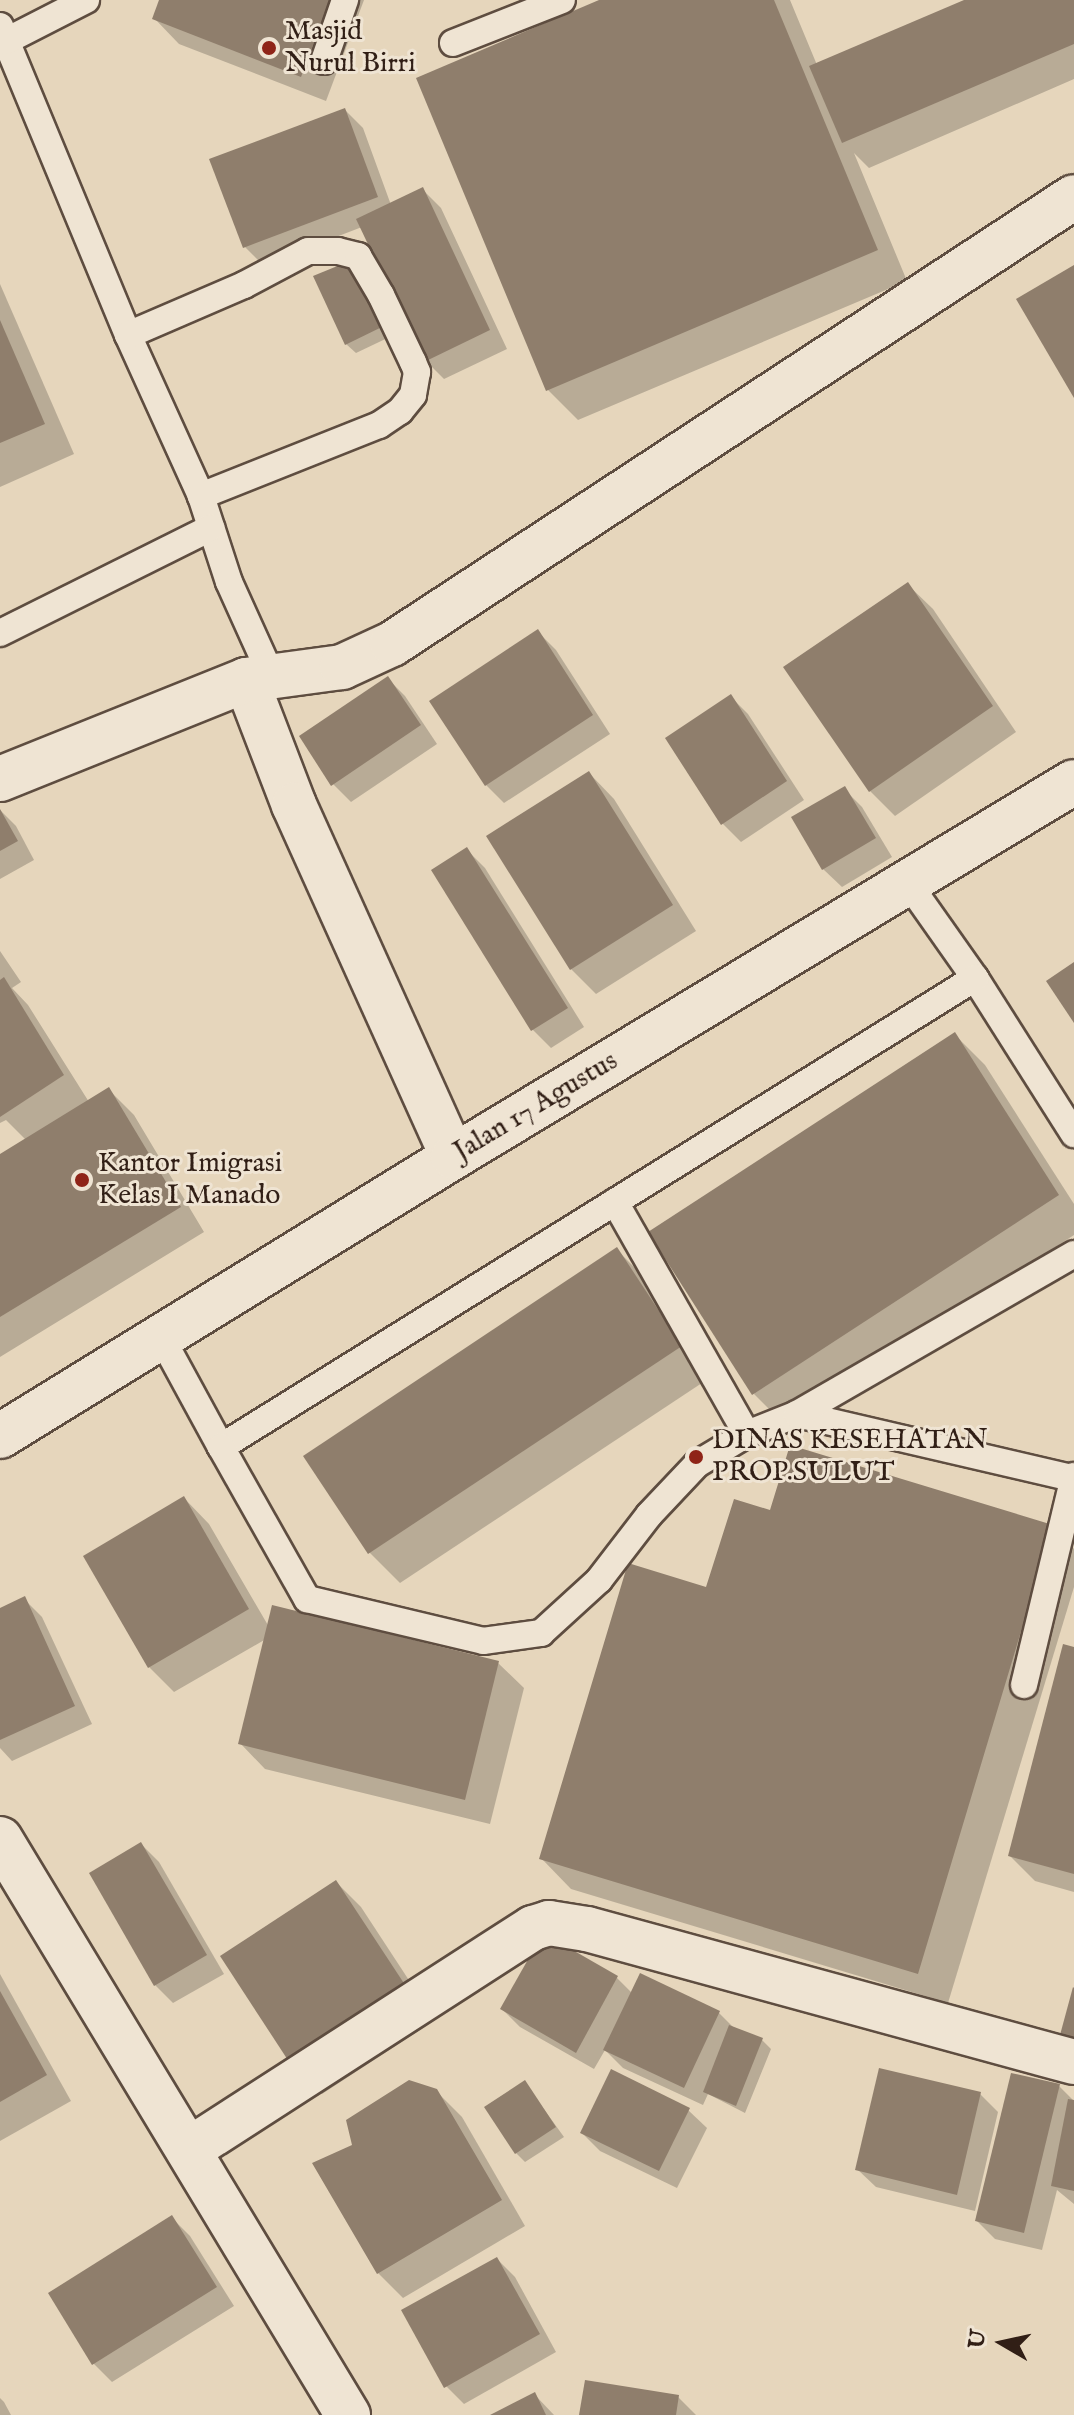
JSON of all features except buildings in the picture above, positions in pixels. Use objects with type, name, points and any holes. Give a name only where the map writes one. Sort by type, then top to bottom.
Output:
[{"type":"street","points":[[0,779],[258,678],[342,667],[392,644],[1074,197]]},
{"type":"street","points":[[258,678],[294,805],[453,1157]]},
{"type":"street","name":"Jalan 17 Agustus","points":[[0,1436],[453,1157],[1074,782]]},
{"type":"street","points":[[0,1839],[348,2415]]},
{"type":"street","points":[[190,2149],[533,1928],[549,1923],[603,1933],[1074,2062]]},
{"type":"lane","points":[[86,0],[3,34],[128,335],[201,496],[258,678]]},
{"type":"lane","points":[[324,61],[345,0]]},
{"type":"lane","points":[[453,43],[548,3]]},
{"type":"lane","points":[[128,335],[244,285],[308,251],[338,251],[358,256],[381,295],[413,362],[417,372],[413,395],[400,411],[379,425],[201,496]]},
{"type":"lane","points":[[0,633],[211,528]]},
{"type":"lane","points":[[908,883],[975,978],[1074,1134]]},
{"type":"lane","points":[[221,1447],[975,978]]},
{"type":"lane","points":[[615,1202],[747,1434]]},
{"type":"lane","points":[[161,1337],[307,1599],[483,1641],[541,1633],[599,1580],[649,1515],[697,1464],[747,1434],[797,1414],[1074,1254]]},
{"type":"lane","points":[[797,1414],[1074,1477],[1024,1685]]},
{"type":"place","name":"Masjid Nurul Birri","points":[[269,48]]},
{"type":"place","name":"Kantor Imigrasi Kelas I Manado","points":[[82,1180]]},
{"type":"place","name":"DINAS KESEHATAN PROP.SULUT","points":[[696,1457]]}]
